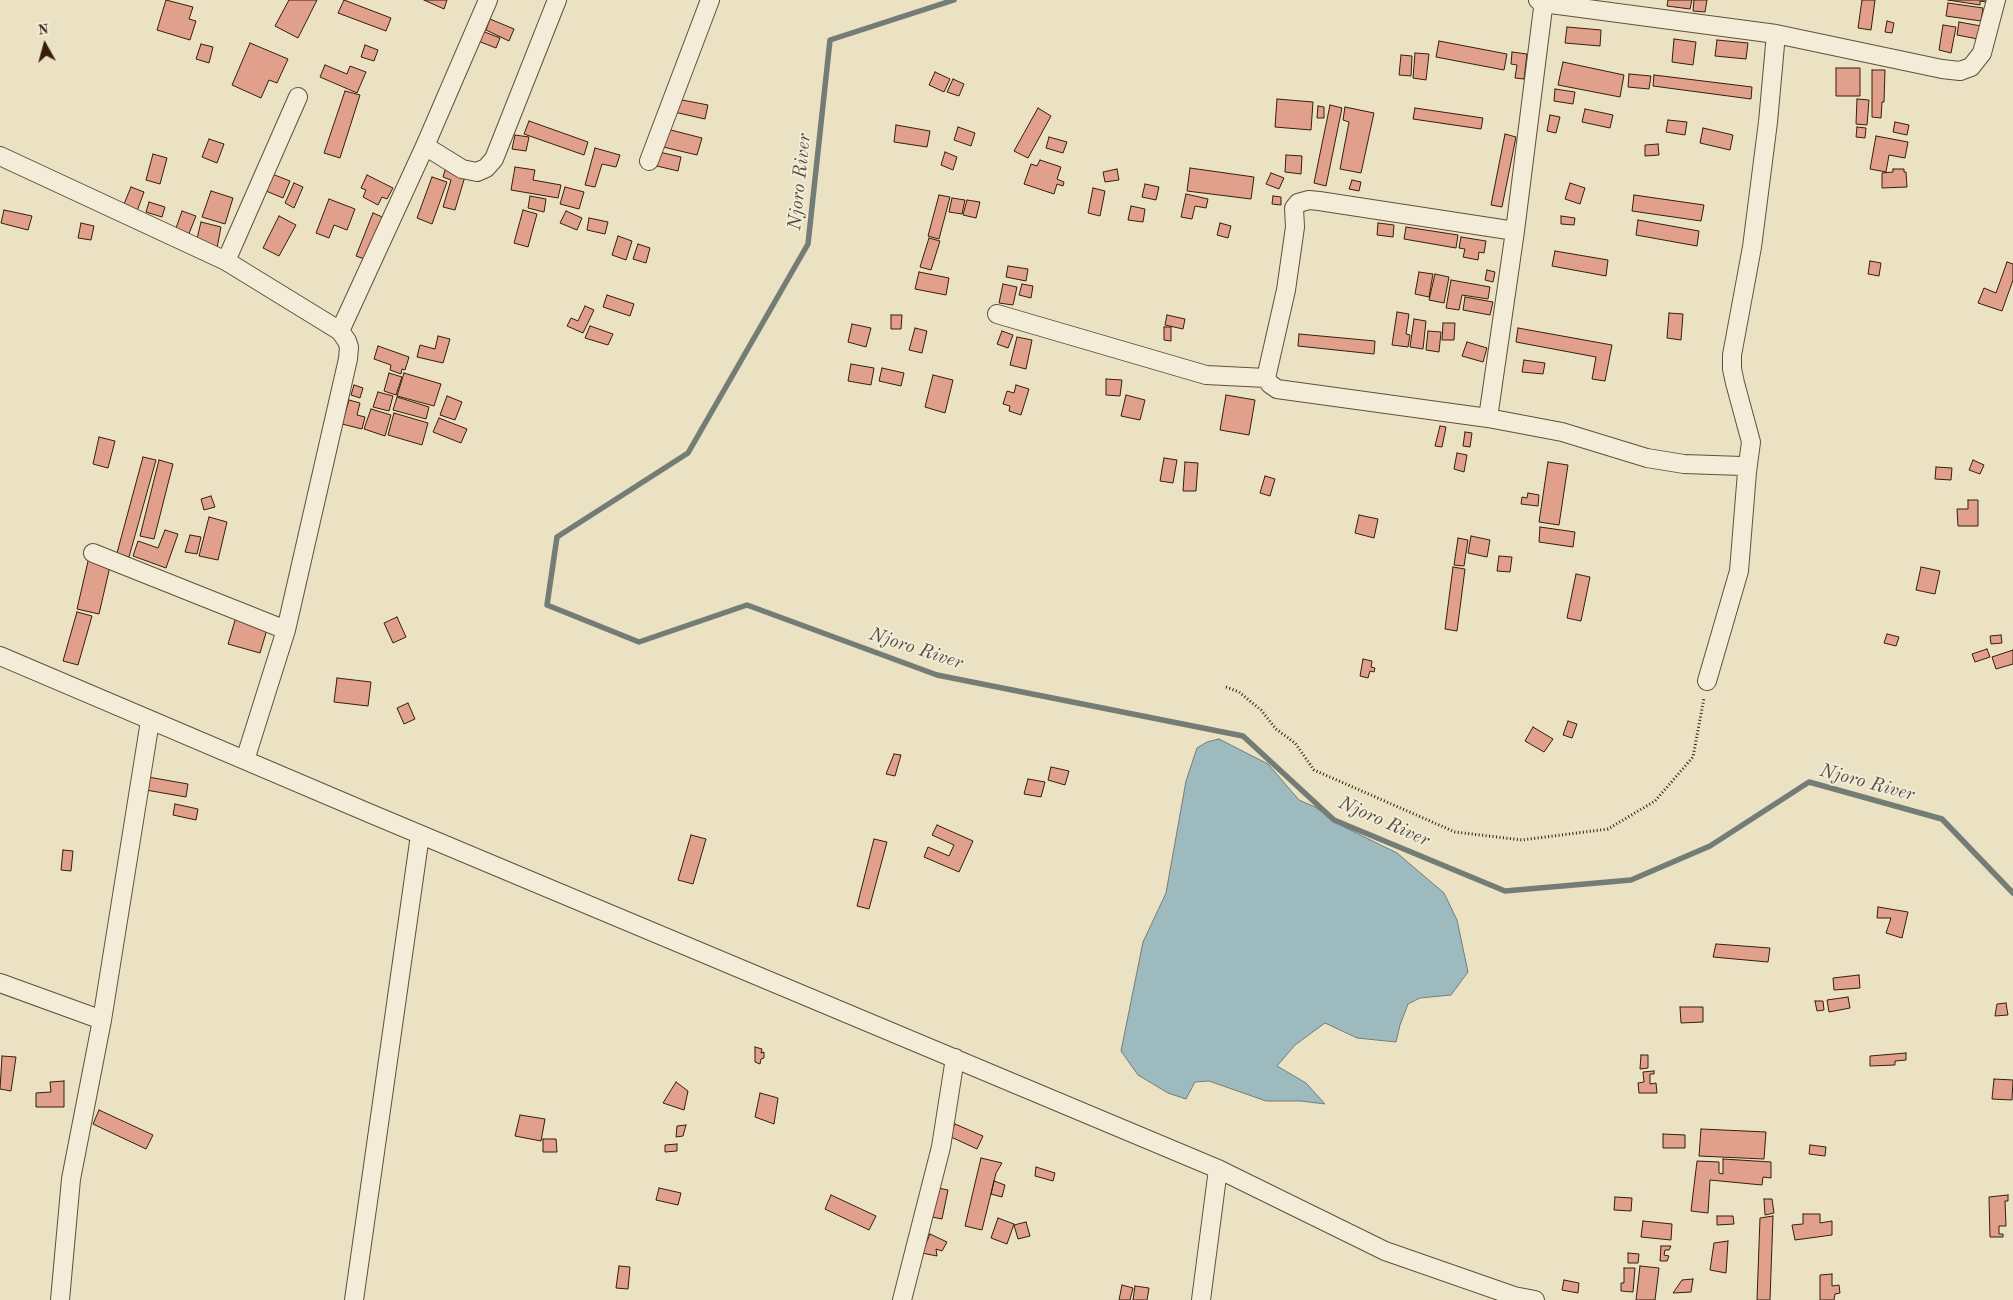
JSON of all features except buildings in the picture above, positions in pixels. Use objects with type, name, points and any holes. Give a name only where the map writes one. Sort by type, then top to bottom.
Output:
[{"type":"street","points":[[340,331],[425,146],[488,0]]},
{"type":"street","points":[[425,146],[462,169],[477,172],[486,168],[494,159],[557,0]]},
{"type":"street","points":[[649,161],[710,0]]},
{"type":"street","points":[[1488,418],[1515,231],[1542,1],[1776,34],[1942,69],[1960,71],[1971,66],[1982,53],[1996,0]]},
{"type":"street","points":[[1707,681],[1738,571],[1751,442],[1735,383],[1732,355],[1752,246],[1768,122],[1776,34]]},
{"type":"street","points":[[226,261],[298,97]]},
{"type":"street","points":[[0,156],[226,261],[340,331],[349,347],[348,359],[286,630],[245,760]]},
{"type":"street","points":[[1515,231],[1319,200],[1298,203],[1294,208],[1295,227],[1286,290],[1266,378],[1270,384],[1277,388],[1488,418],[1562,432],[1648,458],[1684,464],[1742,466],[1747,472]]},
{"type":"street","points":[[997,314],[1206,375],[1266,378]]},
{"type":"street","points":[[93,553],[286,630]]},
{"type":"street","points":[[0,656],[420,835],[1218,1169],[1386,1251],[1514,1296],[1535,1300]]},
{"type":"street","points":[[60,1300],[71,1180],[102,1020],[150,721]]},
{"type":"street","points":[[354,1300],[420,835]]},
{"type":"street","points":[[0,983],[102,1020]]},
{"type":"street","points":[[902,1300],[941,1147],[955,1058]]},
{"type":"street","points":[[1201,1300],[1218,1169]]},
{"type":"path","points":[[1226,687],[1239,692],[1276,729],[1295,743],[1314,770],[1455,832],[1522,840],[1608,829],[1655,801],[1693,757],[1707,681]]},
{"type":"water","points":[[1219,739],[1268,764],[1299,800],[1315,807],[1344,827],[1397,853],[1444,893],[1457,920],[1468,972],[1451,995],[1420,998],[1408,1004],[1396,1042],[1357,1038],[1325,1023],[1295,1045],[1277,1066],[1306,1083],[1325,1104],[1301,1101],[1266,1101],[1209,1081],[1195,1082],[1186,1099],[1168,1093],[1138,1075],[1121,1051],[1143,942],[1166,893],[1186,781],[1197,748],[1207,742]]},
{"type":"waterway","name":"Njoro River","points":[[954,0],[830,40],[808,244],[688,453],[557,537],[547,605],[639,642],[747,605],[937,675],[1243,736],[1334,820],[1505,891],[1631,880],[1710,846],[1809,782],[1942,819],[2013,893]]}]
